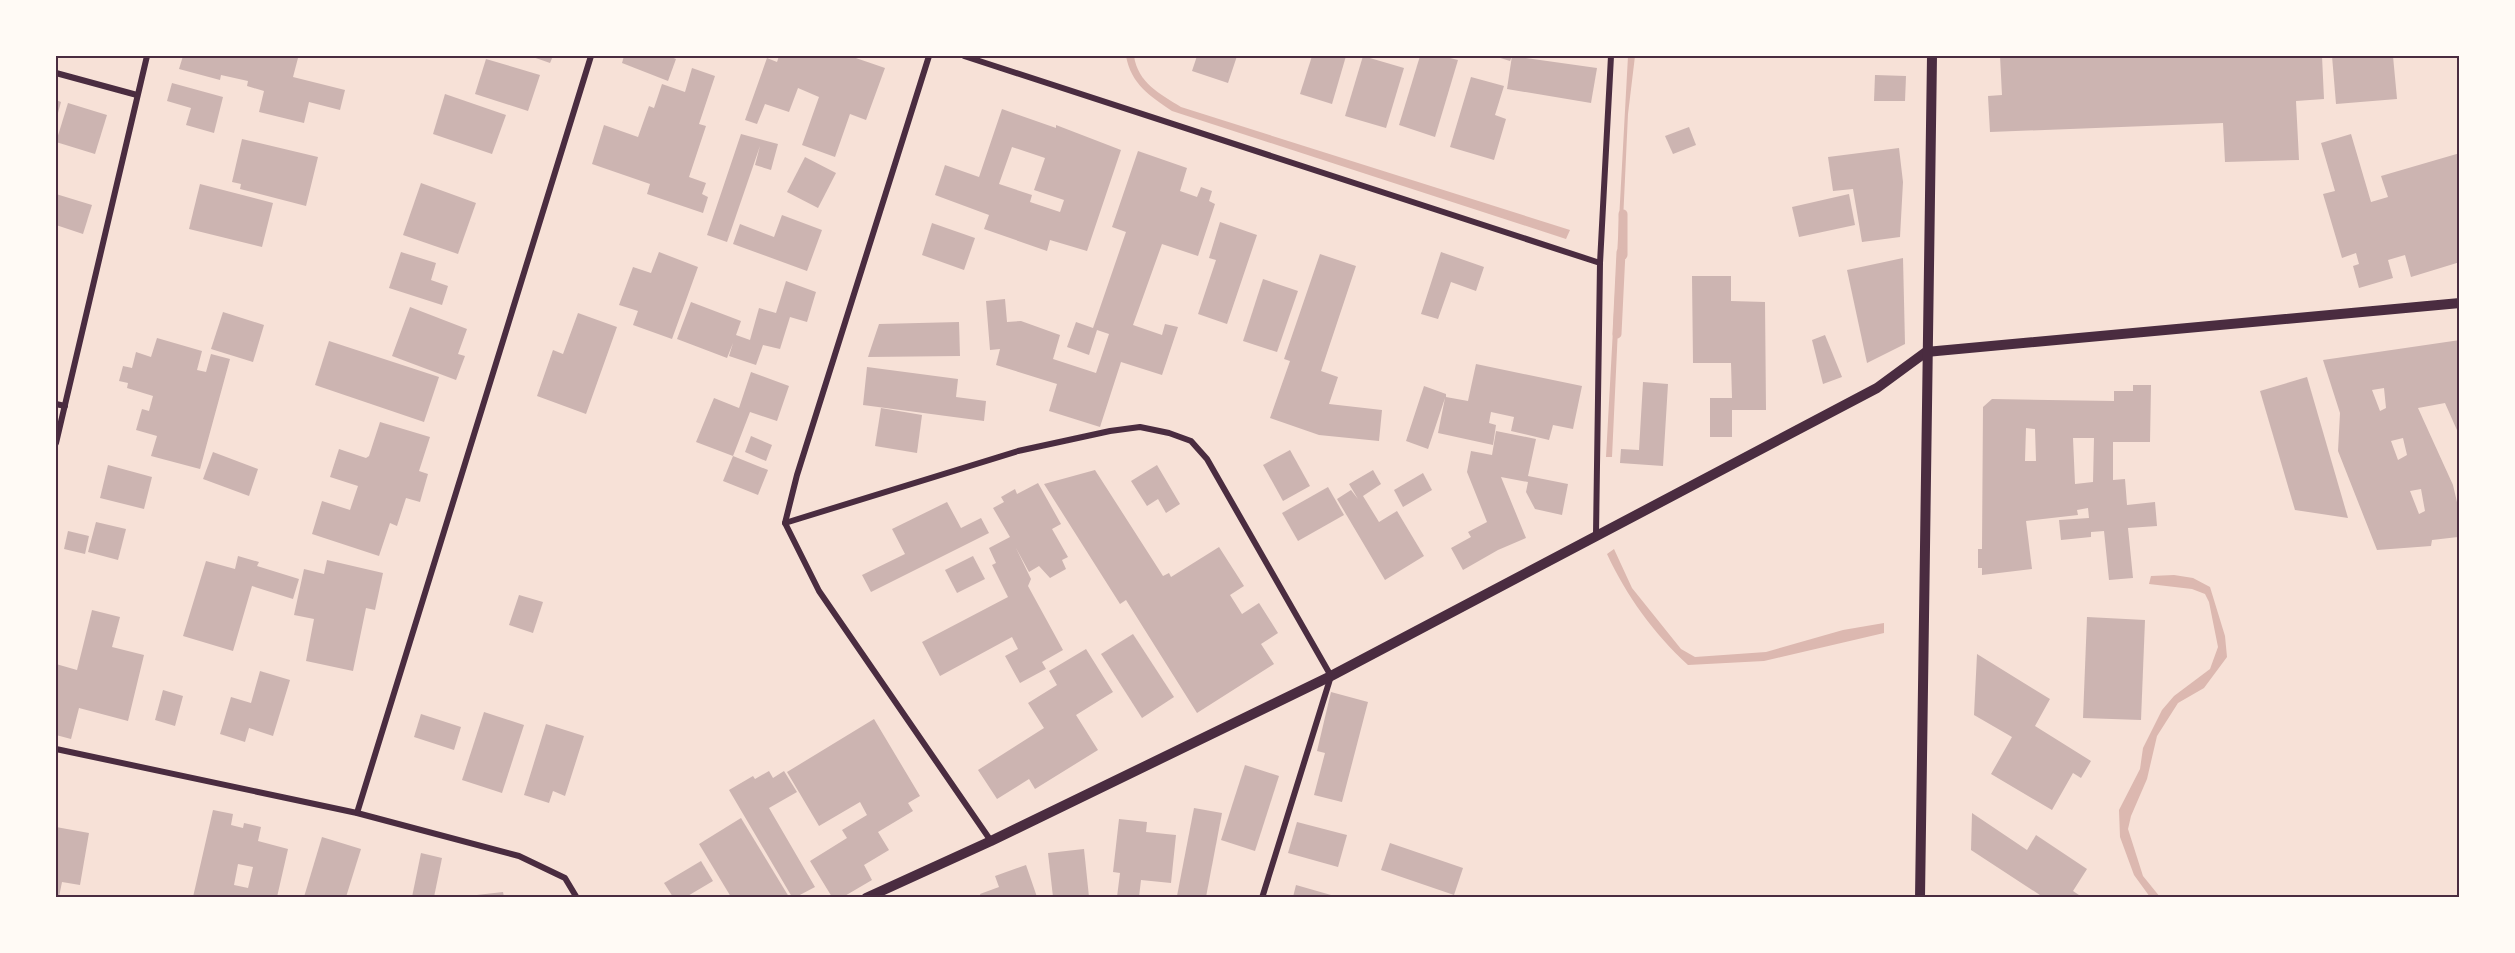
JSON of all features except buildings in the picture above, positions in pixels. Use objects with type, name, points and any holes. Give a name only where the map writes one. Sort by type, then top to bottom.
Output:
[{"type":"street","points":[[56,443],[147,56]]},
{"type":"street","points":[[357,813],[591,56]]},
{"type":"street","points":[[929,56],[797,475],[785,523],[819,591],[991,841]]},
{"type":"street","points":[[964,56],[1599,262]]},
{"type":"street","points":[[1596,534],[1599,262],[1611,56]]},
{"type":"street","points":[[1920,897],[1932,56]]},
{"type":"street","points":[[56,73],[137,95]]},
{"type":"street","points":[[866,897],[991,841],[1330,676],[1877,388],[1926,352],[2460,303]]},
{"type":"street","points":[[56,404],[65,406]]},
{"type":"street","points":[[785,523],[1018,451],[1140,427],[1169,433],[1191,441],[1207,459],[1330,676],[1262,897]]},
{"type":"street","points":[[56,749],[357,813],[519,856],[565,878],[577,897]]},
{"type":"shaded area","points":[[1126,56],[1134,56],[1140,74],[1151,87],[1181,107],[1570,230],[1566,239],[1172,111],[1137,82]]},
{"type":"shaded area","points":[[1628,56],[1635,56],[1628,114],[1612,457],[1606,457]]},
{"type":"shaded area","points":[[1614,549],[1632,588],[1681,649],[1695,657],[1766,652],[1843,630],[1884,623],[1884,633],[1764,661],[1688,665],[1652,627],[1632,599],[1607,554]]},
{"type":"shaded area","points":[[2174,575],[2193,578],[2210,587],[2225,636],[2227,657],[2204,688],[2178,703],[2157,736],[2147,779],[2131,816],[2128,829],[2143,876],[2160,897],[2150,897],[2134,875],[2120,837],[2119,810],[2140,769],[2143,748],[2162,710],[2174,696],[2210,669],[2218,647],[2209,602],[2205,594],[2192,589],[2149,584],[2151,576]]},
{"type":"waterway","points":[[1623,214],[1623,255]]},
{"type":"waterway","points":[[1617,334],[1621,252]]}]
